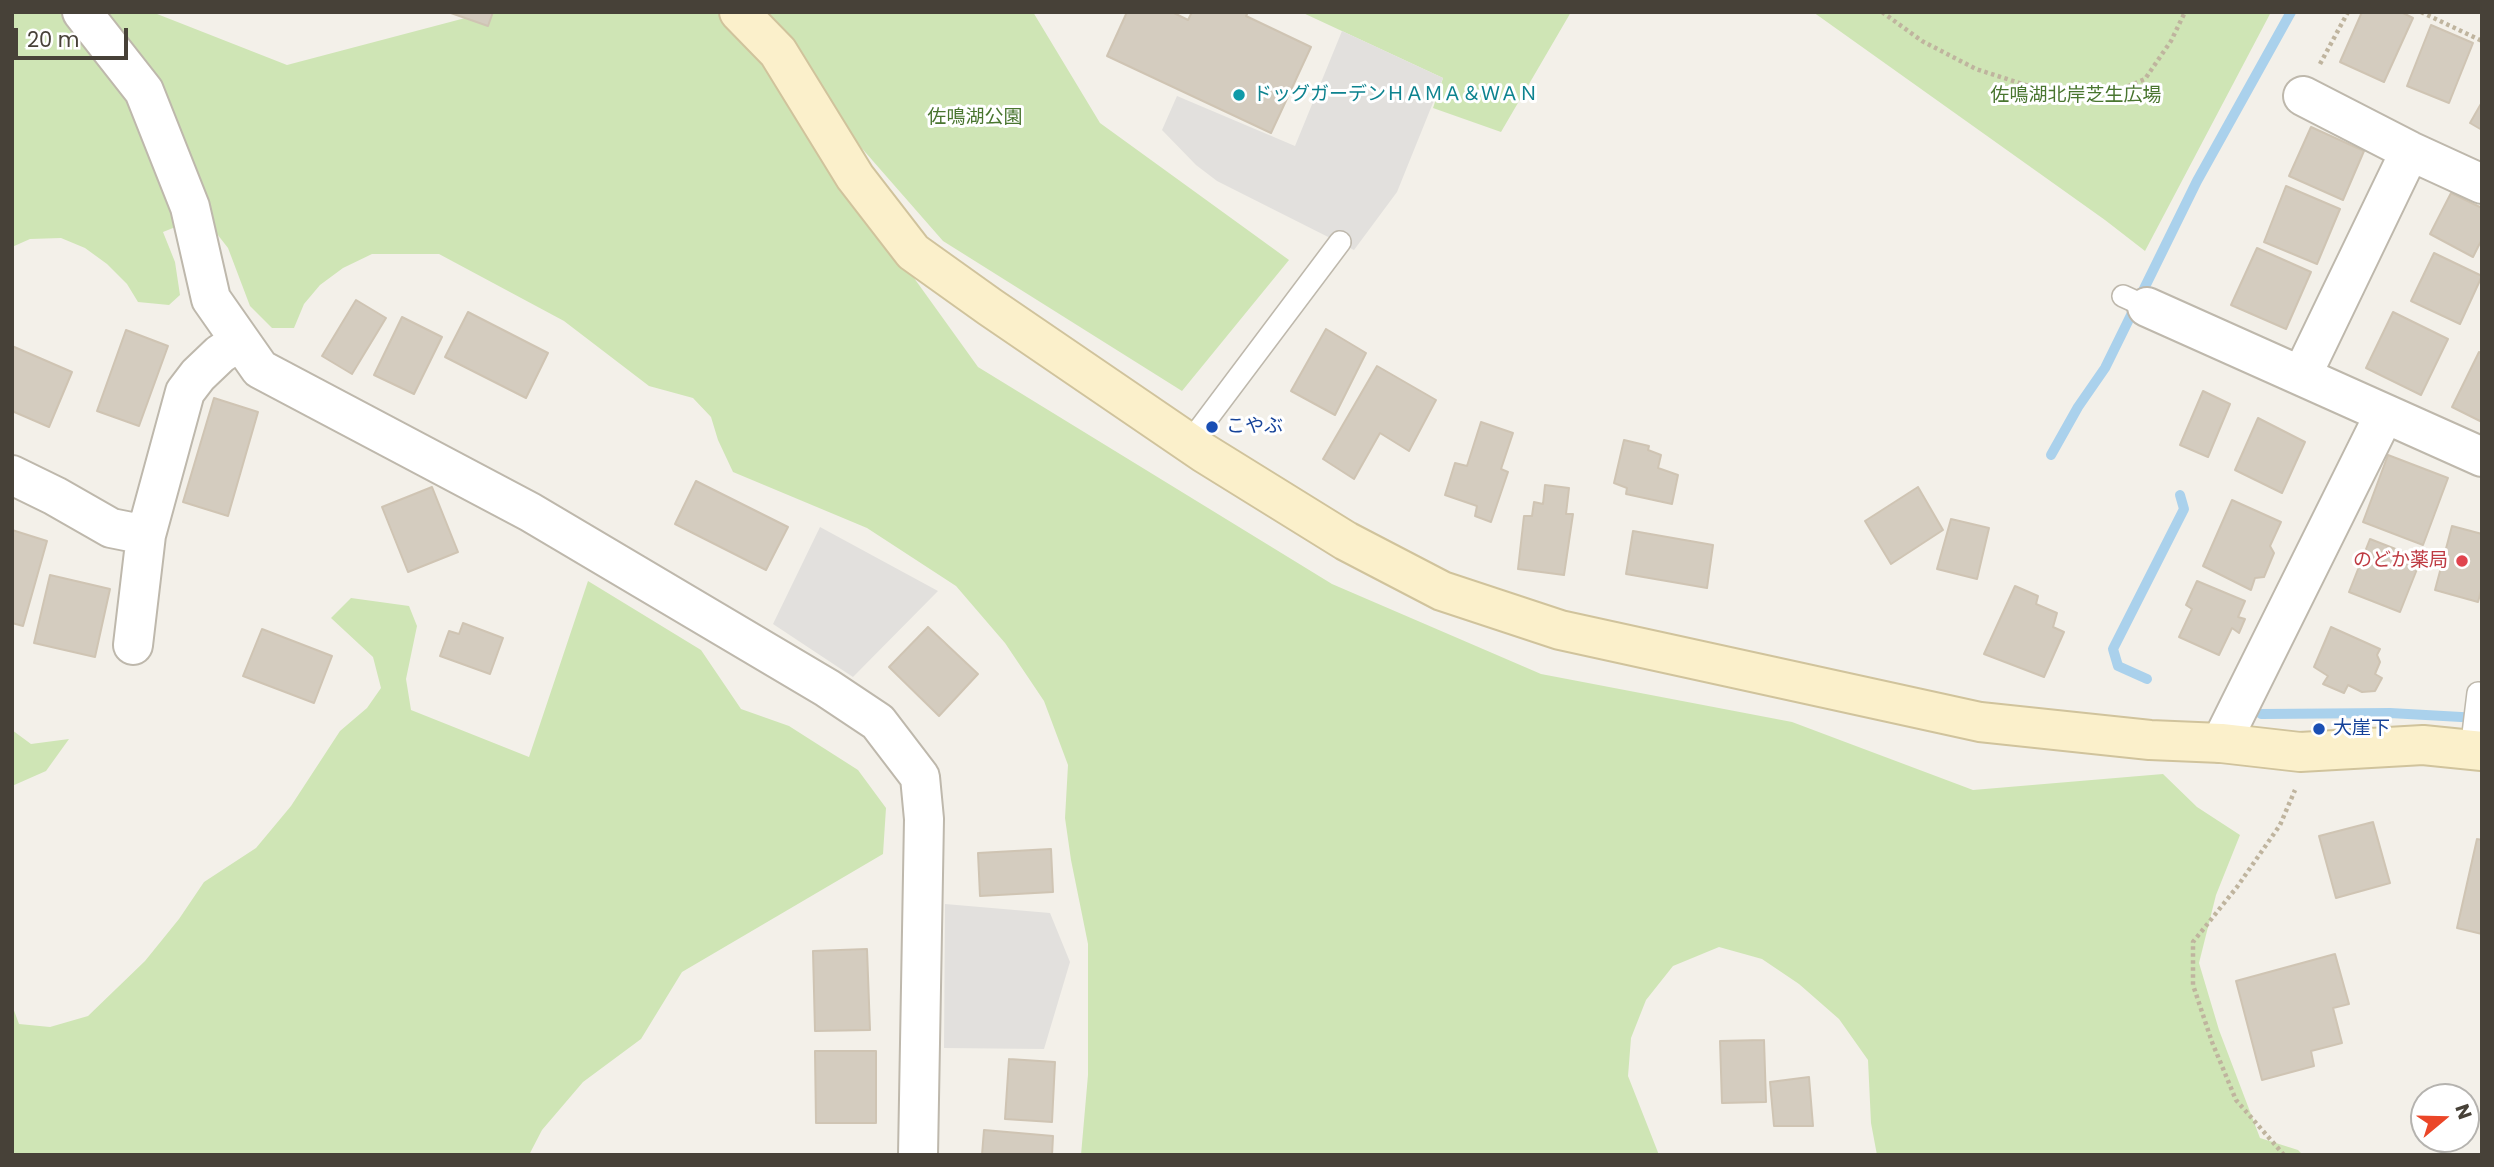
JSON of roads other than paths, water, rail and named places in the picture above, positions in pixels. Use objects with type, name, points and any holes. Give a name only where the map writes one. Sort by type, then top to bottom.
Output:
[{"type":"street","points":[[82,12],[144,91],[190,207],[211,299],[260,369],[530,512],[827,688],[878,722],[920,777],[924,819],[918,1155]]},
{"type":"street","points":[[739,12],[778,52],[855,177],[913,252],[1189,443],[1346,541],[1442,591],[1560,630],[1980,722],[2150,740],[2233,718],[2300,752],[2423,744],[2476,750]]},
{"type":"street","points":[[2304,96],[2410,151],[2482,184]]},
{"type":"street","points":[[2302,375],[2410,151]]},
{"type":"street","points":[[2135,301],[2482,457]]},
{"type":"street","points":[[133,645],[146,535],[185,392],[220,354],[240,341]]},
{"type":"street","points":[[2233,718],[2384,415]]},
{"type":"street","points":[[12,475],[111,527],[146,535]]},
{"type":"lane","points":[[1189,443],[1340,242]]},
{"type":"lane","points":[[2476,750],[2477,694]]},
{"type":"waterway","points":[[2051,455],[2078,407],[2105,368],[2197,181],[2291,12]]},
{"type":"waterway","points":[[2147,679],[2118,666],[2113,649],[2184,509],[2180,495]]},
{"type":"waterway","points":[[2261,714],[2390,713],[2479,718]]},
{"type":"place","name":"ドッグガーデンＨＡＭＡ＆ＷＡＮ","points":[[1239,95]]},
{"type":"place","name":"こやぶ","points":[[1212,427]]},
{"type":"place","name":"のどか薬局","points":[[2462,561]]},
{"type":"place","name":"大崖下","points":[[2319,729]]},
{"type":"park label","name":"佐鳴湖北岸芝生広場","points":[[2076,96]]},
{"type":"park label","name":"佐鳴湖公園","points":[[975,118]]}]
